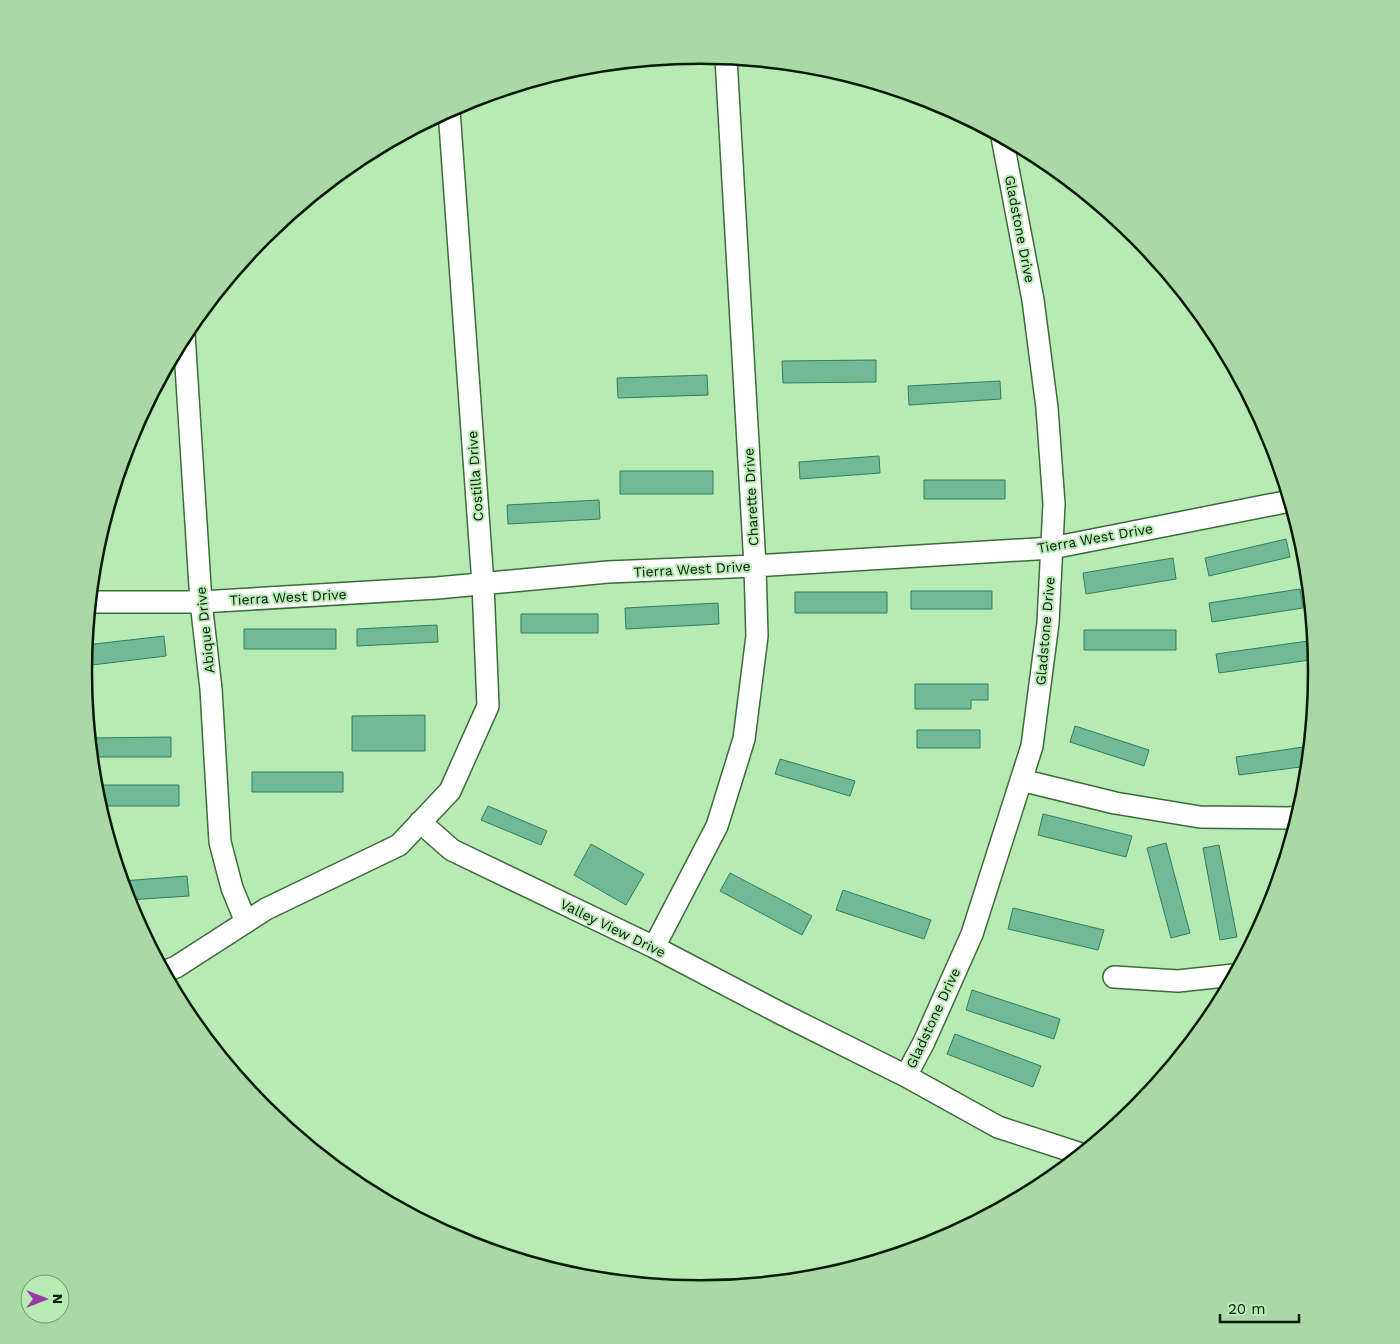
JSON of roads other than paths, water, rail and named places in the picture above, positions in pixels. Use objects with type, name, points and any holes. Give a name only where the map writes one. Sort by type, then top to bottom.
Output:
[{"type":"street","name":"Charette Drive","points":[[654,947],[717,826],[744,739],[757,636],[755,566],[726,65]]},
{"type":"street","name":"Costilla Drive","points":[[420,822],[450,790],[488,706],[483,584],[450,118]]},
{"type":"street","name":"Gladstone Drive","points":[[906,1076],[924,1042],[972,934],[1022,780],[1032,746],[1048,623],[1054,504],[1047,408],[1033,300],[1003,145]]},
{"type":"street","name":"Abique Drive","points":[[185,349],[201,602],[211,689],[220,842],[232,888],[246,922]]},
{"type":"street","name":"Tierra West Drive","points":[[96,602],[201,602],[483,584],[608,572],[755,566],[1052,548],[1284,502]]},
{"type":"street","points":[[1022,780],[1115,803],[1200,817],[1291,818]]},
{"type":"street","points":[[170,970],[266,909],[399,845],[420,822]]},
{"type":"street","name":"Valley View Drive","points":[[420,822],[452,850],[654,947],[906,1076],[998,1127],[1074,1152]]},
{"type":"street","points":[[1114,977],[1178,981],[1227,976]]}]
